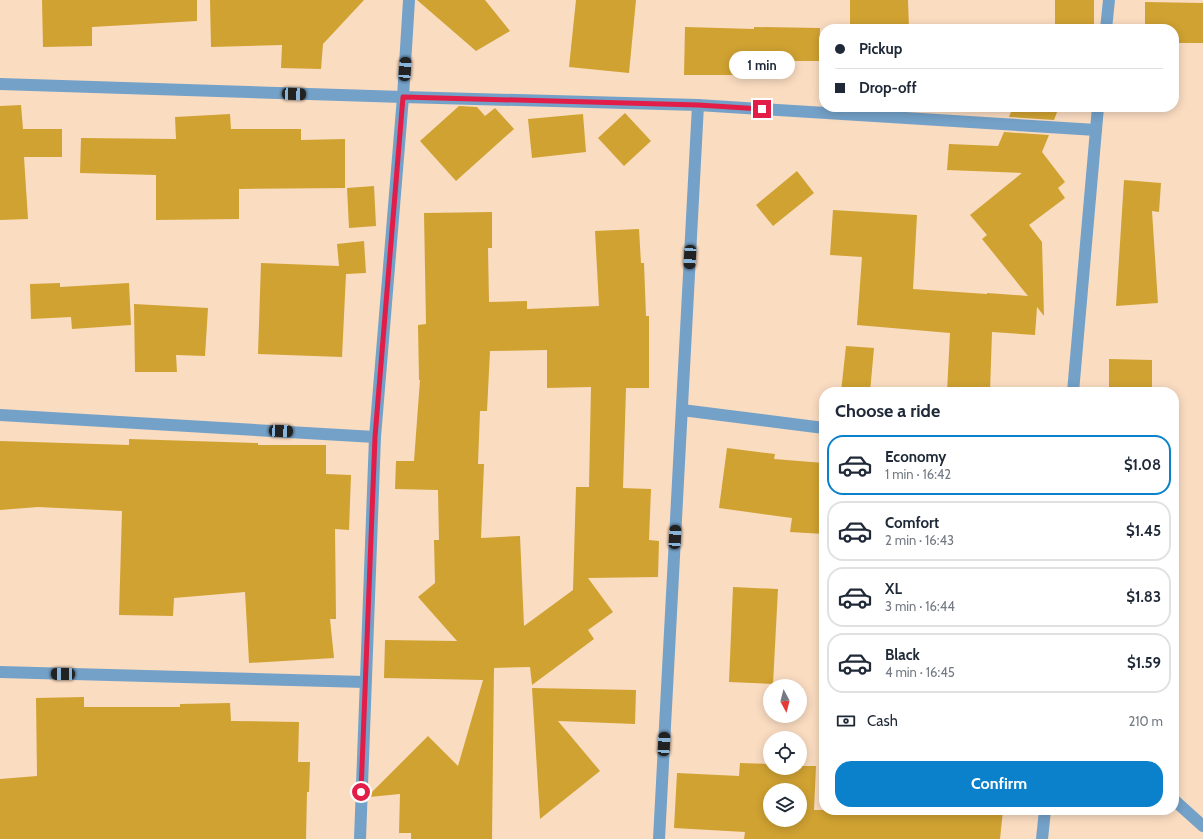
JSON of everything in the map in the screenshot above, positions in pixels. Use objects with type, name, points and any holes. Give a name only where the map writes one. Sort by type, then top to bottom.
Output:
[{"type":"street","points":[[360,839],[375,437],[403,97],[409,0]]},
{"type":"street","points":[[1107,24],[1109,0]]},
{"type":"street","points":[[0,84],[698,105],[1096,130]]},
{"type":"street","points":[[659,839],[698,105]]},
{"type":"street","points":[[1073,387],[1098,112]]},
{"type":"street","points":[[682,410],[819,427]]},
{"type":"street","points":[[0,415],[375,437]]},
{"type":"street","points":[[0,672],[365,682]]},
{"type":"street","points":[[1179,804],[1203,826]]},
{"type":"street","points":[[1042,839],[1044,815]]},
{"type":"building","points":[[42,0],[197,0],[197,21],[92,27],[92,46],[43,47]]},
{"type":"building","points":[[210,0],[364,0],[323,44],[321,69],[281,68],[282,45],[211,47]]},
{"type":"building","points":[[417,0],[485,0],[510,31],[476,51]]},
{"type":"building","points":[[576,0],[636,0],[629,73],[569,67]]},
{"type":"building","points":[[850,0],[908,0],[909,24],[850,24]]},
{"type":"building","points":[[1055,0],[1094,0],[1094,24],[1055,24]]},
{"type":"building","points":[[1145,2],[1203,3],[1203,43],[1179,43],[1179,24],[1145,24]]},
{"type":"building","points":[[685,27],[754,29],[754,27],[819,28],[819,61],[786,61],[787,75],[684,75]]},
{"type":"building","points":[[21,105],[23,129],[62,129],[62,157],[24,157],[28,219],[0,220],[0,106]]},
{"type":"building","points":[[459,106],[477,107],[485,116],[495,108],[514,129],[456,181],[420,141]]},
{"type":"building","points":[[1011,112],[1057,112],[1054,120],[1009,117]]},
{"type":"building","points":[[625,113],[651,141],[624,166],[598,138]]},
{"type":"building","points":[[230,114],[231,129],[301,129],[301,140],[345,139],[345,188],[239,189],[239,219],[156,220],[156,175],[80,173],[81,138],[176,139],[175,117]]},
{"type":"building","points":[[583,114],[586,152],[532,158],[528,119]]},
{"type":"building","points":[[1004,132],[1049,135],[1042,152],[1065,182],[1058,188],[1065,198],[1029,225],[1042,242],[1044,316],[1037,307],[1035,335],[992,332],[990,387],[947,387],[950,333],[857,325],[862,257],[830,255],[833,210],[917,215],[913,289],[1028,296],[982,239],[987,235],[970,215],[1022,173],[947,170],[949,144],[998,146]]},
{"type":"building","points":[[797,171],[814,193],[773,226],[756,205]]},
{"type":"building","points":[[1124,180],[1161,183],[1159,212],[1152,211],[1158,303],[1116,306]]},
{"type":"building","points":[[374,186],[376,226],[349,228],[347,188]]},
{"type":"building","points":[[492,212],[492,248],[488,248],[489,302],[527,301],[527,309],[599,306],[595,231],[639,229],[641,263],[644,263],[646,316],[649,316],[649,388],[626,388],[623,488],[651,489],[649,540],[659,541],[658,577],[588,578],[613,612],[588,630],[594,639],[532,685],[530,667],[494,668],[492,839],[411,839],[411,833],[399,833],[400,794],[369,797],[369,795],[428,736],[458,766],[483,680],[384,678],[385,640],[457,641],[418,597],[435,583],[434,540],[439,540],[438,490],[395,489],[396,461],[414,461],[420,380],[418,325],[426,324],[424,213]],"holes":[[[547,350],[547,388],[591,387],[589,487],[576,487],[573,590],[524,626],[520,536],[481,538],[484,464],[478,464],[480,411],[487,411],[490,351]]]},
{"type":"building","points":[[364,241],[366,273],[346,274],[342,357],[258,354],[261,263],[339,266],[337,244]]},
{"type":"building","points":[[60,283],[60,287],[129,283],[131,325],[72,329],[71,317],[31,319],[30,284]]},
{"type":"building","points":[[134,304],[208,308],[205,356],[176,355],[177,372],[135,372]]},
{"type":"building","points":[[846,346],[874,348],[870,387],[842,387]]},
{"type":"building","points":[[1109,359],[1152,360],[1152,387],[1109,387]]},
{"type":"building","points":[[129,439],[258,443],[258,445],[326,445],[326,474],[351,475],[349,530],[335,529],[336,619],[330,619],[334,658],[249,663],[245,592],[174,598],[173,616],[119,615],[122,511],[38,507],[0,510],[0,441],[129,445]]},
{"type":"building","points":[[727,448],[775,454],[774,459],[819,463],[819,534],[790,532],[792,518],[719,508]]},
{"type":"building","points":[[733,587],[778,589],[773,679],[763,679],[763,684],[729,682]]},
{"type":"building","points":[[532,688],[636,690],[635,724],[558,721],[600,771],[540,819]]},
{"type":"building","points":[[84,697],[84,707],[180,707],[180,704],[230,703],[231,721],[299,722],[298,762],[310,762],[309,792],[307,792],[306,839],[0,839],[0,779],[37,776],[36,698]]},
{"type":"building","points":[[740,763],[763,764],[763,775],[807,775],[807,766],[816,766],[814,810],[819,810],[819,815],[1002,815],[1000,839],[744,839],[745,832],[674,828],[677,773],[739,776]]},
{"type":"route","points":[[361,792],[375,437],[403,97],[698,105],[762,109]]}]
